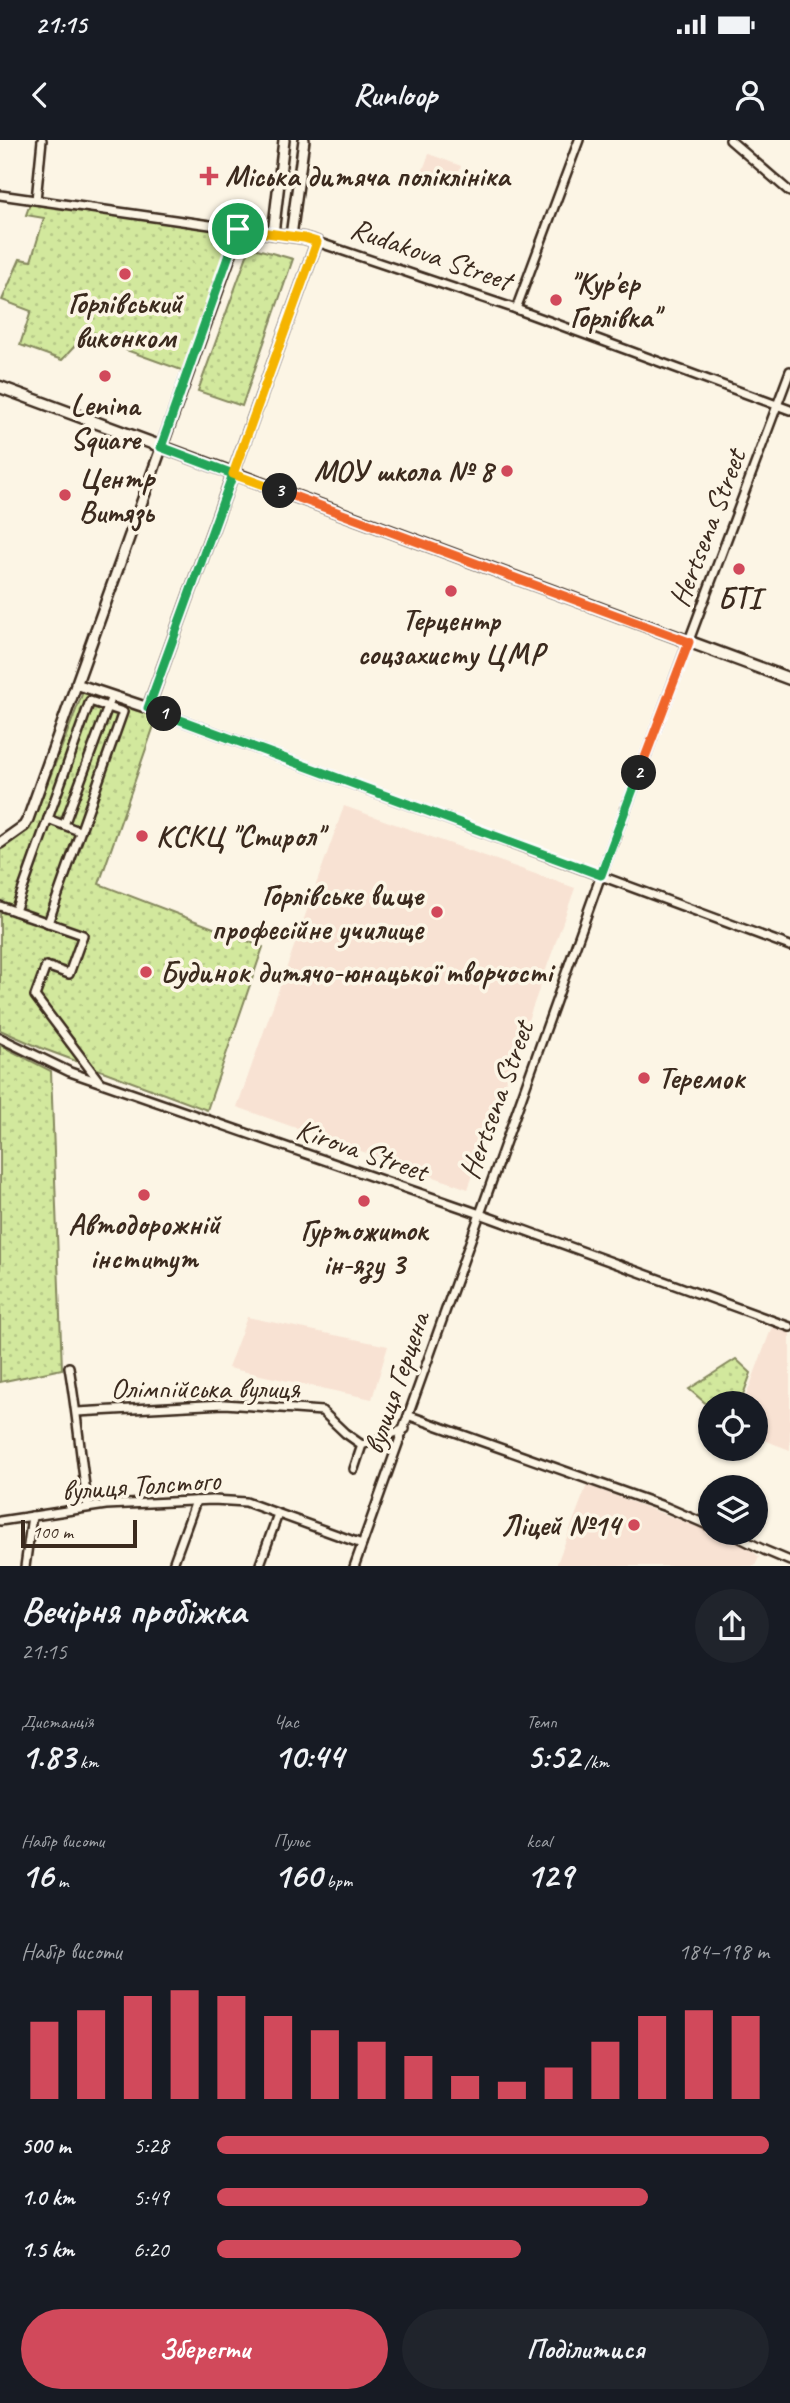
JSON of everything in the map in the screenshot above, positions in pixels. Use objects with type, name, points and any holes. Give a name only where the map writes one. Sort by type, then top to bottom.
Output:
[{"type":"main road","points":[[0,387],[790,680]]},
{"type":"street","points":[[36,200],[42,140]]},
{"type":"street","points":[[273,234],[284,140]]},
{"type":"street","points":[[291,236],[304,140]]},
{"type":"street","points":[[516,309],[579,140]]},
{"type":"street","points":[[730,140],[790,192]]},
{"type":"street","name":"Rudakova Street","points":[[0,195],[291,236],[317,242],[516,309],[790,410]]},
{"type":"street","points":[[0,843],[24,827],[28,819],[238,229]]},
{"type":"street","points":[[148,708],[317,242]]},
{"type":"street","name":"Hertsena Street","points":[[480,1214],[601,875],[790,371]]},
{"type":"street","points":[[76,684],[148,708],[790,946]]},
{"type":"street","points":[[64,825],[112,696]]},
{"type":"street","points":[[15,911],[90,701],[123,712],[48,923]]},
{"type":"street","points":[[48,819],[79,831]]},
{"type":"street","points":[[0,906],[83,935],[69,974],[46,966],[35,996],[100,1082]]},
{"type":"street","name":"Kirova Street","points":[[0,1038],[70,1072],[480,1214],[790,1327]]},
{"type":"street","name":"вулиця Герцена","points":[[354,1566],[410,1416],[480,1214]]},
{"type":"street","name":"Олімпійська вулиця","points":[[69,1367],[88,1507]]},
{"type":"street","name":"Олімпійська вулиця","points":[[77,1412],[224,1404],[322,1411],[362,1445]]},
{"type":"street","points":[[410,1416],[698,1521]]},
{"type":"street","points":[[354,1469],[362,1445],[405,1429]]},
{"type":"street","points":[[172,1566],[196,1501]]},
{"type":"street","name":"вулиця Толстого","points":[[0,1521],[106,1504],[196,1501],[246,1503],[362,1544]]},
{"type":"street","points":[[259,1566],[278,1514]]},
{"type":"street","points":[[25,1566],[32,1516]]},
{"type":"street","points":[[754,1545],[790,1561]]},
{"type":"shaded area","points":[[429,154],[461,166],[454,187],[445,184],[446,179],[433,174],[431,179],[421,175]]},
{"type":"shaded area","points":[[344,806],[575,888],[468,1189],[237,1107]]},
{"type":"shaded area","points":[[247,1317],[388,1346],[372,1399],[228,1368]]},
{"type":"shaded area","points":[[773,1324],[790,1330],[790,1450],[768,1442],[768,1391],[748,1391]]},
{"type":"shaded area","name":"Ліцей №14","points":[[587,1485],[698,1527],[698,1545],[746,1545],[759,1557],[755,1566],[556,1566]]},
{"type":"green space","points":[[32,198],[236,227],[184,371],[85,335],[62,360],[20,345],[31,311],[2,300],[20,259],[31,261],[44,218],[26,215]]},
{"type":"green space","points":[[250,247],[293,259],[242,406],[198,391]]},
{"type":"green space","points":[[83,692],[157,717],[99,884],[263,947],[207,1110],[0,1030],[0,849],[31,826]]},
{"type":"green space","points":[[0,1045],[51,1071],[62,1369],[0,1382]]},
{"type":"green space","points":[[736,1359],[751,1373],[744,1391],[698,1391],[698,1397],[689,1389]]},
{"type":"place","name":"Міська дитяча поліклініка","points":[[209,176]]},
{"type":"place","name":"Горлівський виконком","points":[[125,274]]},
{"type":"place","name":"\"Кур'єр Горлівка\"","points":[[556,300]]},
{"type":"place","name":"Lenina Square","points":[[105,376]]},
{"type":"place","name":"МОУ школа № 8","points":[[507,471]]},
{"type":"place","name":"Центр Витязь","points":[[65,495]]},
{"type":"place","name":"БТІ","points":[[739,569]]},
{"type":"place","name":"Терцентр соцзахисту ЦМР","points":[[451,591]]},
{"type":"place","name":"КСКЦ \"Стирол\"","points":[[142,836]]},
{"type":"place","name":"Горлівське вище професійне училище","points":[[437,912]]},
{"type":"place","name":"Будинок дитячо-юнацької творчості","points":[[146,972]]},
{"type":"place","name":"Теремок","points":[[644,1078]]},
{"type":"place","name":"Автодорожній інститут","points":[[144,1195]]},
{"type":"place","name":"Гуртожиток ін-язу 3","points":[[364,1201]]},
{"type":"place","name":"Ліцей №14","points":[[634,1525]]},
{"type":"route","points":[[238,229],[161,447],[233,474],[148,708],[601,875],[689,642],[233,474],[317,242],[238,229]]}]
